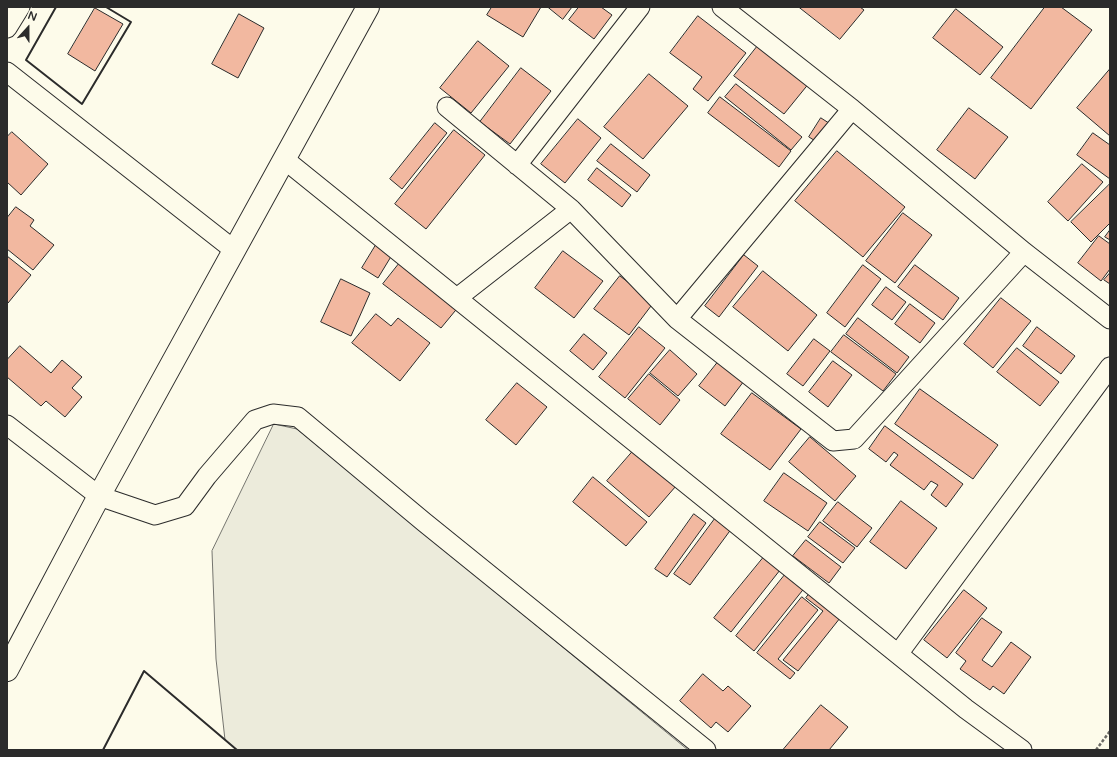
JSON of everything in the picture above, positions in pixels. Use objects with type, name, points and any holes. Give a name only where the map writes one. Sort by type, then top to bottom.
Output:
[{"type":"street","points":[[7,28],[20,7]]},
{"type":"street","points":[[7,670],[98,496],[368,7]]},
{"type":"street","points":[[517,165],[640,7]]},
{"type":"street","points":[[722,7],[852,109],[1024,252],[1110,319]]},
{"type":"street","points":[[7,72],[234,250]]},
{"type":"street","points":[[447,107],[571,209],[677,319],[833,441],[854,440],[1024,252]]},
{"type":"street","points":[[677,319],[852,109]]},
{"type":"street","points":[[284,159],[966,709],[1022,750]]},
{"type":"street","points":[[457,298],[571,209]]},
{"type":"street","points":[[898,654],[1110,367]]},
{"type":"street","points":[[7,425],[98,496],[154,515],[185,506],[207,476],[255,420],[273,414],[298,417],[424,522],[706,750]]},
{"type":"path","points":[[1096,750],[1110,731]]},
{"type":"shaded area","points":[[274,424],[297,429],[688,750],[237,750],[225,740],[216,659],[212,551]]},
{"type":"building","points":[[492,7],[541,7],[523,37],[487,15]]},
{"type":"building","points":[[548,7],[572,7],[563,19]]},
{"type":"building","points":[[579,7],[601,7],[612,15],[594,39],[569,20]]},
{"type":"building","points":[[799,7],[860,7],[864,10],[840,39]]},
{"type":"building","points":[[1045,7],[1061,7],[1092,30],[1031,109],[991,78]]},
{"type":"building","points":[[95,8],[123,24],[95,71],[68,54]]},
{"type":"building","points":[[956,9],[1003,47],[980,75],[933,38]]},
{"type":"building","points":[[239,14],[264,28],[238,78],[212,64]]},
{"type":"building","points":[[698,16],[746,53],[708,101],[693,89],[702,77],[670,53]]},
{"type":"building","points":[[478,41],[509,66],[471,113],[440,88]]},
{"type":"building","points":[[760,43],[810,82],[784,114],[734,76]]},
{"type":"building","points":[[521,68],[551,91],[510,144],[480,122]]},
{"type":"building","points":[[1110,69],[1110,136],[1077,108]]},
{"type":"building","points":[[649,74],[688,106],[643,159],[604,127]]},
{"type":"building","points":[[736,84],[802,137],[791,150],[725,97]]},
{"type":"building","points":[[720,97],[791,151],[779,167],[708,113]]},
{"type":"building","points":[[969,108],[1008,137],[975,179],[937,150]]},
{"type":"building","points":[[821,118],[832,125],[820,144],[809,137]]},
{"type":"building","points":[[578,119],[601,138],[565,183],[541,164]]},
{"type":"building","points":[[435,123],[447,133],[402,189],[390,179]]},
{"type":"building","points":[[454,130],[485,155],[426,229],[395,204]]},
{"type":"building","points":[[12,132],[48,164],[21,195],[7,182],[7,137]]},
{"type":"building","points":[[1093,133],[1110,145],[1110,179],[1077,155]]},
{"type":"building","points":[[611,144],[650,175],[637,192],[597,161]]},
{"type":"building","points":[[837,151],[905,207],[863,257],[795,201]]},
{"type":"building","points":[[1082,164],[1103,182],[1068,221],[1048,202]]},
{"type":"building","points":[[597,168],[631,195],[622,207],[588,180]]},
{"type":"building","points":[[1109,185],[1110,223],[1091,242],[1071,222]]},
{"type":"building","points":[[16,207],[34,220],[30,226],[54,245],[33,270],[7,249],[7,218]]},
{"type":"building","points":[[903,213],[932,235],[895,283],[866,261]]},
{"type":"building","points":[[1110,230],[1110,240],[1105,237]]},
{"type":"building","points":[[1099,236],[1110,244],[1110,269],[1101,281],[1078,263]]},
{"type":"building","points":[[379,240],[395,250],[378,278],[362,268]]},
{"type":"building","points":[[563,251],[603,281],[574,318],[535,288]]},
{"type":"building","points":[[744,255],[758,266],[719,317],[705,306]]},
{"type":"building","points":[[7,256],[31,275],[8,303],[7,303]]},
{"type":"building","points":[[402,260],[460,305],[441,328],[383,284]]},
{"type":"building","points":[[863,265],[881,279],[845,327],[827,313]]},
{"type":"building","points":[[915,265],[959,298],[943,320],[898,287]]},
{"type":"building","points":[[763,271],[817,315],[788,351],[733,307]]},
{"type":"building","points":[[1110,273],[1110,284],[1104,280]]},
{"type":"building","points":[[620,276],[654,302],[629,335],[594,309]]},
{"type":"building","points":[[341,279],[370,293],[351,336],[321,322]]},
{"type":"building","points":[[886,287],[906,302],[892,320],[872,305]]},
{"type":"building","points":[[1001,298],[1031,321],[993,368],[964,344]]},
{"type":"building","points":[[910,304],[935,323],[920,343],[895,324]]},
{"type":"building","points":[[376,314],[391,326],[398,318],[430,343],[400,381],[352,343]]},
{"type":"building","points":[[858,318],[909,357],[897,373],[846,334]]},
{"type":"building","points":[[639,327],[665,348],[625,398],[599,377]]},
{"type":"building","points":[[1037,327],[1075,356],[1061,374],[1023,346]]},
{"type":"building","points":[[584,334],[607,353],[593,370],[570,351]]},
{"type":"building","points":[[844,335],[896,374],[883,391],[831,352]]},
{"type":"building","points":[[814,339],[830,351],[803,386],[787,374]]},
{"type":"building","points":[[20,346],[51,373],[62,360],[82,377],[72,388],[82,397],[65,417],[46,401],[41,406],[7,377],[7,360]]},
{"type":"building","points":[[1017,348],[1059,382],[1040,406],[997,372]]},
{"type":"building","points":[[670,350],[697,374],[678,396],[650,373]]},
{"type":"building","points":[[833,361],[852,375],[828,407],[809,392]]},
{"type":"building","points":[[718,362],[744,381],[725,406],[699,386]]},
{"type":"building","points":[[649,374],[680,400],[660,425],[628,399]]},
{"type":"building","points":[[517,383],[547,407],[516,445],[486,420]]},
{"type":"building","points":[[920,389],[998,445],[973,479],[895,424]]},
{"type":"building","points":[[752,393],[801,429],[770,470],[721,434]]},
{"type":"building","points":[[885,426],[963,484],[946,507],[931,495],[938,485],[931,481],[924,490],[890,465],[898,455],[894,452],[886,462],[869,449]]},
{"type":"building","points":[[810,437],[856,476],[835,501],[789,462]]},
{"type":"building","points":[[634,450],[676,486],[649,517],[607,481]]},
{"type":"building","points":[[784,473],[827,503],[808,531],[764,501]]},
{"type":"building","points":[[593,477],[647,522],[626,546],[573,502]]},
{"type":"building","points":[[901,501],[937,528],[906,569],[870,542]]},
{"type":"building","points":[[838,502],[872,528],[857,547],[823,521]]},
{"type":"building","points":[[694,514],[706,523],[667,577],[655,569]]},
{"type":"building","points":[[717,516],[732,528],[690,585],[674,574]]},
{"type":"building","points":[[820,522],[855,548],[843,563],[808,537]]},
{"type":"building","points":[[806,540],[841,567],[829,583],[793,556]]},
{"type":"building","points":[[768,552],[784,565],[731,632],[714,618]]},
{"type":"building","points":[[788,571],[806,586],[754,651],[736,636]]},
{"type":"building","points":[[813,589],[844,613],[798,671],[783,660],[823,611],[806,598]]},
{"type":"building","points":[[964,590],[987,608],[947,658],[924,640]]},
{"type":"building","points":[[802,597],[818,610],[778,659],[795,673],[790,679],[757,653]]},
{"type":"building","points":[[982,618],[1002,632],[982,660],[992,667],[1011,642],[1031,657],[1004,694],[993,686],[990,690],[960,669],[966,661],[956,653]]},
{"type":"building","points":[[703,674],[723,691],[728,686],[751,706],[728,732],[716,722],[711,728],[680,701]]},
{"type":"building","points":[[821,705],[848,727],[829,750],[783,750]]},
{"type":"wall","points":[[56,7],[26,60],[82,104],[131,22],[106,7]]},
{"type":"wall","points":[[103,750],[144,671],[237,750]]}]
